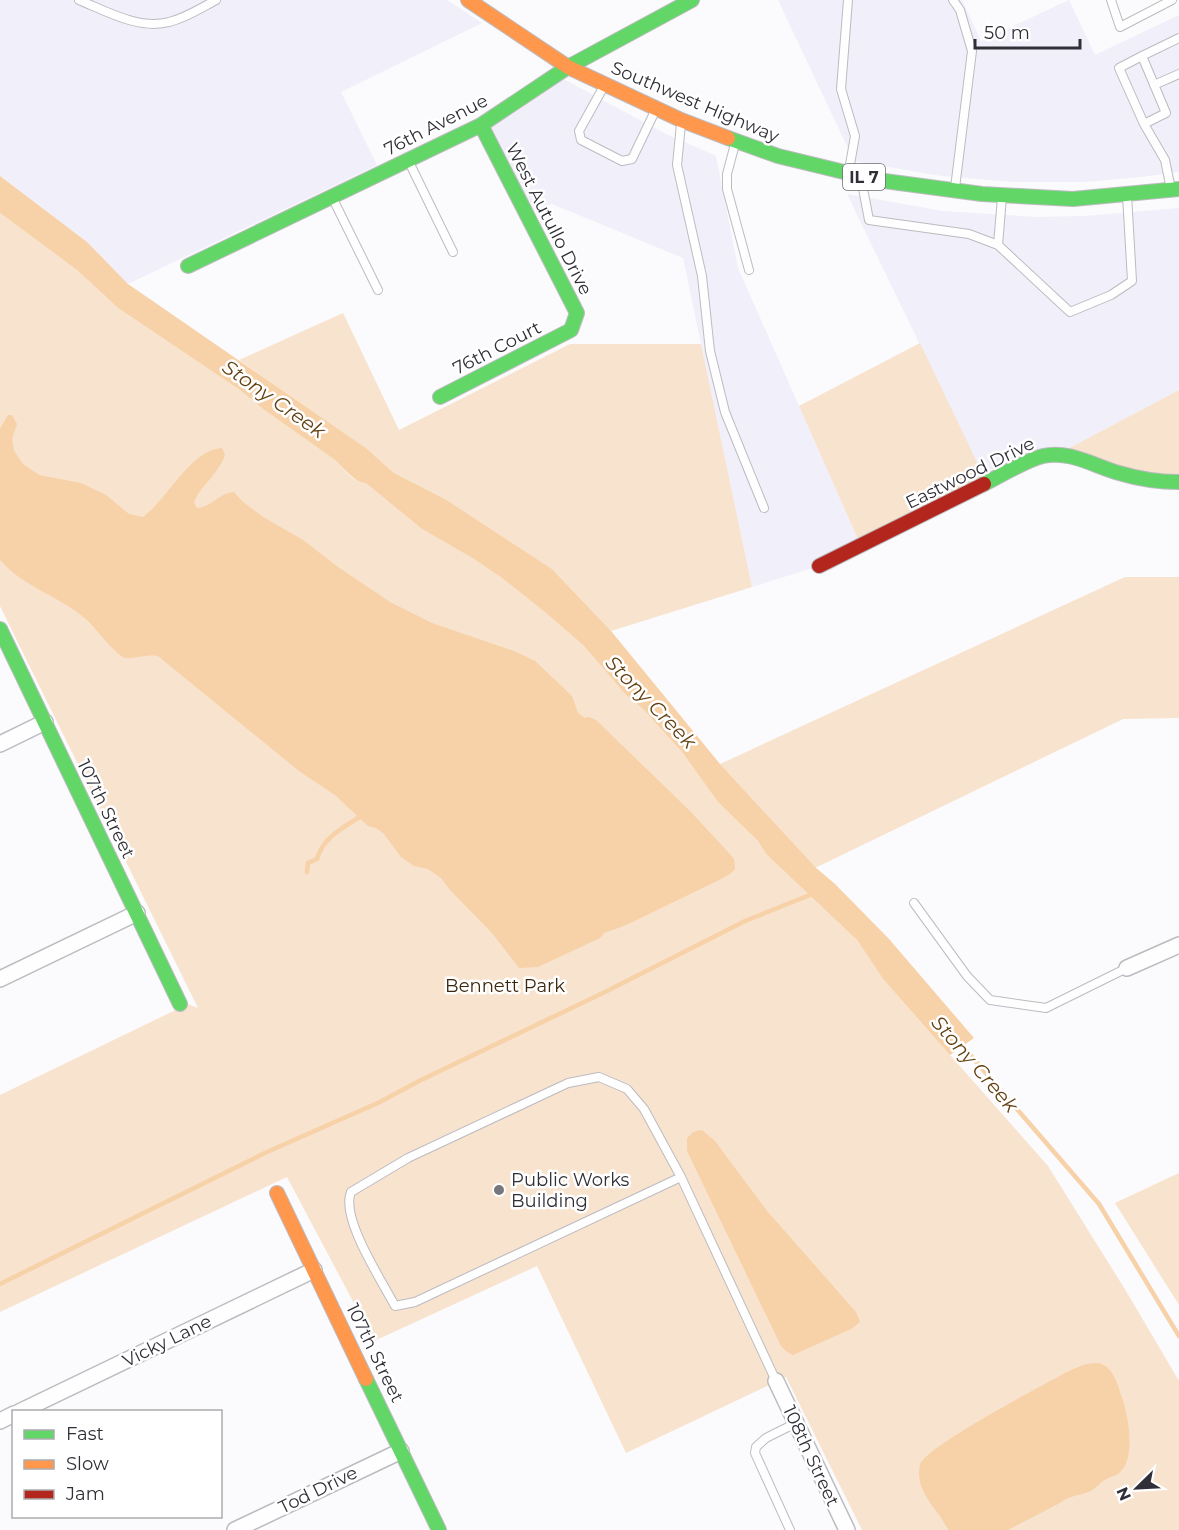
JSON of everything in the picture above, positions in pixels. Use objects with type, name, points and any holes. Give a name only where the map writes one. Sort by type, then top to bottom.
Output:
[{"type":"street","name":"76th Avenue","points":[[188,266],[481,125],[666,6],[692,0]]},
{"type":"street","name":"Southwest Highway","points":[[472,1],[568,67],[681,120],[778,156],[854,174],[1002,195],[1073,199],[1177,190]]},
{"type":"street","name":"West Autullo Drive","points":[[481,125],[576,313],[572,330]]},
{"type":"street","name":"76th Court","points":[[440,398],[572,330]]},
{"type":"street","name":"Eastwood Drive","points":[[819,566],[1041,456],[1060,453],[1073,455],[1133,477],[1153,482],[1179,482]]},
{"type":"street","name":"107th Street","points":[[0,629],[180,1004]]},
{"type":"street","points":[[0,744],[45,722]]},
{"type":"street","points":[[0,979],[137,913]]},
{"type":"street","points":[[1127,968],[1179,945]]},
{"type":"street","name":"107th Street","points":[[277,1193],[440,1530]]},
{"type":"street","name":"Vicky Lane","points":[[23,1410],[314,1270]]},
{"type":"street","name":"108th Street","points":[[776,1381],[847,1530]]},
{"type":"street","name":"Tod Drive","points":[[235,1530],[401,1451]]},
{"type":"lane","points":[[79,0],[124,19],[145,24],[160,24],[181,18],[216,0]]},
{"type":"lane","points":[[848,0],[841,89],[855,136],[854,174],[868,220],[969,234],[998,245],[1070,312],[1111,296],[1132,282],[1127,194]]},
{"type":"lane","points":[[953,0],[960,10],[972,51],[955,190]]},
{"type":"lane","points":[[1111,0],[1120,27],[1172,0]]},
{"type":"lane","points":[[1177,190],[1165,160],[1144,124],[1119,68],[1179,38]]},
{"type":"lane","points":[[1142,56],[1166,113],[1144,124]]},
{"type":"lane","points":[[1154,85],[1179,74]]},
{"type":"lane","points":[[605,84],[579,131],[581,140],[622,161],[632,159],[656,108]]},
{"type":"lane","points":[[681,120],[677,165],[702,276],[710,351],[725,412],[765,508]]},
{"type":"lane","points":[[736,141],[727,174],[727,189],[749,270]]},
{"type":"lane","points":[[408,160],[453,252]]},
{"type":"lane","points":[[998,245],[1002,195]]},
{"type":"lane","points":[[332,197],[378,290]]},
{"type":"lane","points":[[914,903],[967,976],[990,1000],[1046,1008],[1127,968]]},
{"type":"lane","points":[[681,1177],[415,1302],[395,1306],[358,1238],[349,1215],[347,1200],[351,1192],[408,1158],[568,1083],[598,1077],[627,1089],[644,1109],[681,1177],[776,1381]]},
{"type":"lane","points":[[790,1530],[755,1453],[756,1447],[766,1438],[796,1423]]},
{"type":"shaded area","points":[[0,0],[447,0],[482,23],[341,92],[377,165],[128,284],[87,242],[0,176]]},
{"type":"shaded area","points":[[778,0],[962,0],[981,41],[1069,0],[1095,55],[1179,15],[1179,172],[1086,182],[1015,182],[941,176],[854,161]]},
{"type":"shaded area","points":[[556,75],[666,134],[716,156],[738,268],[861,546],[819,566],[752,587],[683,258],[552,204],[526,214],[481,125]]},
{"type":"shaded area","points":[[847,194],[943,211],[1037,217],[1085,216],[1179,208],[1179,390],[1060,453],[987,483]]},
{"type":"green space","name":"Bennett Park","points":[[0,213],[77,270],[118,308],[240,390],[335,460],[350,476],[367,484],[422,529],[474,559],[546,613],[584,646],[626,695],[643,709],[682,752],[718,802],[758,841],[766,854],[857,940],[883,979],[1048,1166],[1179,1381],[1179,1530],[862,1530],[786,1377],[626,1453],[537,1266],[374,1341],[287,1177],[0,1312],[0,1095],[188,1004],[198,1008],[0,606]]},
{"type":"green space","points":[[343,313],[399,430],[570,344],[701,344],[752,587],[611,631],[552,569],[445,499],[394,473],[366,448],[239,360]]},
{"type":"green space","points":[[920,343],[987,483],[861,546],[799,406]]},
{"type":"green space","points":[[1179,390],[1179,482],[1060,453]]},
{"type":"green space","points":[[1125,577],[1179,577],[1179,718],[1123,719],[815,868],[720,764]]},
{"type":"green space","points":[[1179,1173],[1179,1305],[1115,1203]]},
{"type":"water","points":[[0,176],[87,242],[128,284],[366,448],[394,473],[445,499],[552,569],[611,631],[720,764],[815,867],[889,939],[974,1038],[950,1055],[883,979],[857,940],[766,854],[758,841],[718,802],[682,752],[643,709],[626,695],[584,646],[502,578],[422,529],[367,484],[358,481],[335,460],[240,390],[118,308],[77,270],[0,213]]},
{"type":"water","points":[[8,415],[12,415],[17,424],[12,439],[14,451],[23,464],[39,475],[81,483],[106,495],[129,514],[143,517],[200,457],[222,448],[225,455],[218,469],[196,497],[194,503],[197,508],[234,492],[263,517],[303,540],[390,602],[432,623],[514,651],[535,661],[572,696],[578,713],[585,718],[596,720],[690,811],[734,859],[735,869],[717,881],[624,926],[604,933],[600,938],[538,967],[519,968],[492,933],[441,878],[428,869],[414,866],[401,857],[384,834],[368,826],[335,795],[299,771],[158,656],[126,658],[122,656],[87,620],[65,604],[31,585],[0,560],[0,429]]},
{"type":"water","points":[[702,1130],[715,1141],[767,1211],[856,1312],[860,1322],[851,1329],[793,1355],[781,1346],[687,1151],[687,1138],[693,1132]]},
{"type":"water","points":[[1098,1363],[1107,1367],[1113,1375],[1126,1412],[1129,1445],[1126,1464],[1121,1471],[1094,1489],[1068,1498],[1008,1530],[949,1530],[921,1486],[920,1465],[927,1456],[963,1430],[1071,1370],[1086,1364]]},
{"type":"waterway","points":[[307,872],[308,863],[317,859],[328,840],[358,818]]},
{"type":"waterway","points":[[0,1284],[267,1152],[380,1102],[745,921],[810,895]]},
{"type":"waterway","name":"Stony Creek","points":[[959,1042],[1099,1204],[1179,1336]]},
{"type":"traffic: fast","points":[[188,266],[481,125],[568,67],[692,0]]},
{"type":"traffic: fast","points":[[440,397],[571,330],[577,313],[481,125]]},
{"type":"traffic: fast","points":[[728,138],[778,156],[877,180],[982,194],[1073,199],[1179,189]]},
{"type":"traffic: fast","points":[[984,484],[1029,461],[1053,455],[1072,457],[1134,477],[1179,482]]},
{"type":"traffic: fast","points":[[0,629],[180,1004]]},
{"type":"traffic: fast","points":[[366,1379],[439,1530]]},
{"type":"traffic: slow","points":[[468,0],[568,67],[681,120],[728,138]]},
{"type":"traffic: slow","points":[[277,1193],[366,1379]]},
{"type":"traffic: jam","points":[[819,566],[984,484]]},
{"type":"place","name":"Public Works Building","points":[[499,1190]]}]
